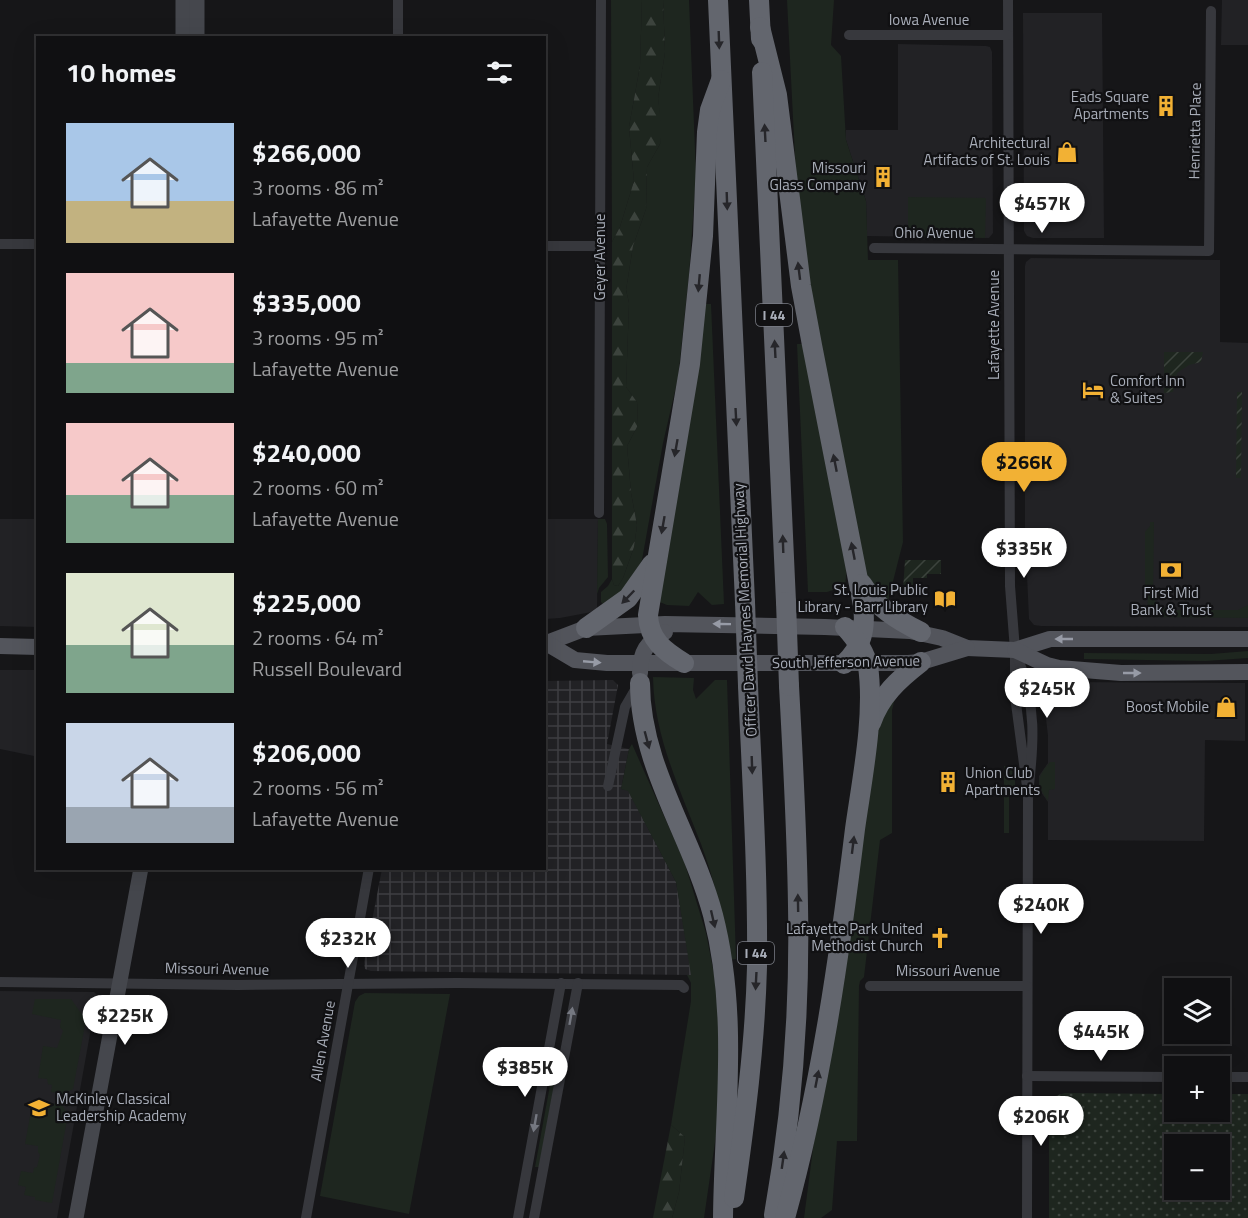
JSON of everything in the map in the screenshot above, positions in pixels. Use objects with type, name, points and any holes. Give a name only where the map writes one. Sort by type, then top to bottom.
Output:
[{"type":"highway","name":"Officer David Haynes Memorial Highway","points":[[718,0],[745,602],[757,968],[746,1117],[731,1218]]},
{"type":"highway","name":"I 44","points":[[759,0],[796,832],[798,978],[788,1122],[774,1218]]},
{"type":"highway","points":[[760,27],[777,95],[801,286],[864,614],[844,664]]},
{"type":"highway","points":[[684,663],[663,649],[651,632],[649,603],[686,391],[703,236],[710,111],[721,80]]},
{"type":"highway","points":[[586,628],[611,612],[632,593],[658,554]]},
{"type":"highway","points":[[858,578],[878,605],[895,618],[921,632]]},
{"type":"highway","points":[[785,1218],[812,1104],[831,1005],[868,731],[867,664],[856,634]]},
{"type":"highway","points":[[868,731],[878,706],[887,692],[921,662]]},
{"type":"highway","points":[[640,683],[643,724],[648,746],[702,878],[719,946],[725,986],[729,1057],[723,1218]]},
{"type":"main road","points":[[183,0],[183,36]]},
{"type":"main road","points":[[197,0],[197,36]]},
{"type":"main road","name":"South Jefferson Avenue","points":[[546,644],[586,628],[651,632],[685,623],[856,634],[921,632],[967,648],[1015,650],[1050,639],[1248,639]]},
{"type":"main road","points":[[640,683],[643,649],[651,632]]},
{"type":"main road","name":"South Jefferson Avenue","points":[[546,644],[575,660],[607,663],[867,664],[921,662],[967,648]]},
{"type":"main road","points":[[0,646],[36,647]]},
{"type":"main road","name":"South Jefferson Avenue","points":[[1015,650],[1059,668],[1121,673],[1248,672]]},
{"type":"main road","points":[[76,1218],[141,870]]},
{"type":"street","points":[[398,0],[398,36]]},
{"type":"street","name":"Geyer Avenue","points":[[599,513],[601,0]]},
{"type":"street","name":"Lafayette Avenue","points":[[1008,0],[1010,576],[1015,650],[1029,686],[1033,725],[1033,752],[1028,794],[1027,1218]]},
{"type":"street","name":"Henrietta Place","points":[[1209,250],[1211,11]]},
{"type":"street","name":"Iowa Avenue","points":[[849,35],[1008,35]]},
{"type":"street","points":[[0,244],[36,244]]},
{"type":"street","points":[[546,246],[600,246]]},
{"type":"street","name":"Ohio Avenue","points":[[874,248],[1209,250]]},
{"type":"street","points":[[608,786],[625,706],[640,683]]},
{"type":"street","name":"Allen Avenue","points":[[306,1218],[369,870]]},
{"type":"street","name":"Missouri Avenue","points":[[0,982],[238,985],[578,983],[681,985],[684,988]]},
{"type":"street","points":[[518,1218],[561,983]]},
{"type":"street","points":[[534,1218],[578,983]]},
{"type":"street","name":"Missouri Avenue","points":[[870,986],[1027,986]]},
{"type":"street","points":[[1027,1076],[1164,1077]]},
{"type":"street","points":[[1230,1077],[1248,1077]]},
{"type":"street","points":[[526,1171],[542,1174]]},
{"type":"shaded area","points":[[1222,0],[1248,0],[1248,45],[1221,45]]},
{"type":"shaded area","points":[[1023,13],[1102,13],[1104,238],[1033,238],[1027,236],[1024,231]]},
{"type":"shaded area","points":[[898,44],[990,47],[992,52],[993,233],[989,238],[867,236],[866,201],[846,140],[846,130],[898,130]]},
{"type":"shaded area","points":[[1031,258],[1220,260],[1220,342],[1248,343],[1248,627],[1041,626],[1034,625],[1029,619],[1025,531],[1025,266]]},
{"type":"shaded area","points":[[0,519],[36,519],[36,627],[0,626]]},
{"type":"shaded area","points":[[546,519],[598,519],[597,611],[546,619]]},
{"type":"shaded area","points":[[0,670],[36,670],[34,756],[0,749]]},
{"type":"shaded area","points":[[613,680],[618,685],[607,744],[629,749],[621,789],[628,790],[676,882],[692,975],[371,971],[365,969],[364,962],[382,870],[546,870],[546,681]]},
{"type":"shaded area","points":[[1056,682],[1245,683],[1245,741],[1205,740],[1204,841],[1048,840],[1048,802],[1039,789],[1039,776],[1048,763],[1048,736],[1043,693],[1049,685]]},
{"type":"shaded area","name":"McKinley Classical Leadership Academy","points":[[0,991],[94,992],[97,995],[57,1218],[0,1218]]},
{"type":"green space","points":[[611,0],[642,0],[640,66],[629,127],[634,181],[620,227],[612,242]]},
{"type":"green space","points":[[642,0],[663,0],[665,52],[658,98],[662,130],[660,144],[647,167],[646,209],[633,246],[626,290],[629,303],[626,387],[637,402],[638,425],[627,446],[631,493],[637,525],[634,547],[618,586],[614,585],[612,579],[612,242],[620,227],[634,181],[629,127],[640,66]]},
{"type":"green space","points":[[663,0],[689,0],[696,175],[689,275],[678,378],[663,443],[642,560],[631,585],[603,604],[601,592],[612,579],[614,585],[618,586],[623,578],[634,547],[637,525],[631,493],[627,446],[638,425],[637,402],[626,387],[629,303],[626,290],[633,246],[646,209],[647,167],[660,144],[658,98],[665,52]]},
{"type":"green space","points":[[787,0],[834,0],[831,45],[841,56],[846,140],[866,201],[868,260],[898,260],[903,542],[888,601],[868,583],[816,340],[797,196]]},
{"type":"green space","points":[[908,197],[986,198],[985,238],[908,237]]},
{"type":"green space","points":[[704,304],[711,304],[724,604],[712,605],[698,592],[689,606],[667,605],[657,601]]},
{"type":"green space","points":[[797,344],[805,344],[848,558],[845,586],[827,592],[808,592]]},
{"type":"green space","points":[[1164,352],[1203,352],[1201,362],[1189,365],[1177,373],[1173,392],[1164,393]]},
{"type":"green space","points":[[1237,392],[1242,392],[1241,478],[1236,478]]},
{"type":"green space","points":[[598,519],[605,519],[607,524],[608,577],[597,594]]},
{"type":"green space","points":[[1150,522],[1154,522],[1153,597],[1155,601],[1168,610],[1238,610],[1248,605],[1248,618],[1147,617],[1145,532]]},
{"type":"green space","points":[[905,560],[941,560],[941,574],[927,574],[927,578],[913,578],[913,590],[903,590]]},
{"type":"green space","points":[[1248,651],[1248,658],[1206,661],[1084,659],[1084,653],[1211,654]]},
{"type":"green space","points":[[653,677],[694,678],[693,690],[696,699],[715,680],[727,680],[736,959],[729,960],[722,916],[711,873],[663,742],[654,699]]},
{"type":"green space","points":[[896,695],[892,710],[892,833],[880,840],[864,977],[859,986],[857,1141],[837,1141],[832,1210],[821,1218],[804,1218],[821,1087],[880,715]]},
{"type":"green space","points":[[632,744],[684,861],[706,933],[714,974],[720,1022],[720,1108],[704,1218],[672,1218],[679,1192],[685,1137],[671,1125],[691,1001],[691,983],[687,975],[691,975],[676,882],[628,791],[621,789]]},
{"type":"green space","points":[[1050,762],[1055,762],[1055,789],[1049,790],[1048,801],[1041,790],[1039,781],[1042,772]]},
{"type":"green space","points":[[1004,766],[1012,766],[1015,769],[1015,786],[1009,795],[1009,833],[1004,833]]},
{"type":"green space","points":[[365,993],[450,994],[409,1214],[320,1196],[355,1002]]},
{"type":"green space","points":[[35,999],[71,999],[86,1020],[73,1089],[64,1094],[51,1092],[52,1085],[48,1084],[47,1079],[38,1078],[43,1046],[57,1048],[63,1031],[60,1027],[61,1020],[32,1014]]},
{"type":"green space","points":[[556,1052],[560,1055],[539,1167],[535,1167]]},
{"type":"green space","points":[[1065,1093],[1164,1094],[1164,1122],[1230,1122],[1230,1094],[1248,1094],[1248,1218],[1049,1218],[1049,1105],[1055,1096]]},
{"type":"green space","points":[[49,1103],[62,1105],[68,1114],[52,1203],[24,1195],[26,1187],[18,1185],[21,1171],[33,1173],[40,1155],[38,1146],[25,1144],[31,1111],[40,1113],[42,1110],[47,1111]]},
{"type":"green space","points":[[671,1125],[685,1137],[679,1192],[672,1218],[653,1218]]},
{"type":"place","name":"Eads Square Apartments","points":[[1166,106]]},
{"type":"place","name":"Architectural Artifacts of St. Louis","points":[[1067,152]]},
{"type":"place","name":"Missouri Glass Company","points":[[883,177]]},
{"type":"place","name":"Comfort Inn & Suites","points":[[1093,390]]},
{"type":"place","name":"First Mid Bank & Trust","points":[[1171,570]]},
{"type":"place","name":"St. Louis Public Library - Barr Library","points":[[945,599]]},
{"type":"place","name":"Boost Mobile","points":[[1226,707]]},
{"type":"place","name":"Union Club Apartments","points":[[948,782]]},
{"type":"place","name":"Lafayette Park United Methodist Church","points":[[940,938]]},
{"type":"place","name":"McKinley Classical Leadership Academy","points":[[39,1108]]}]
